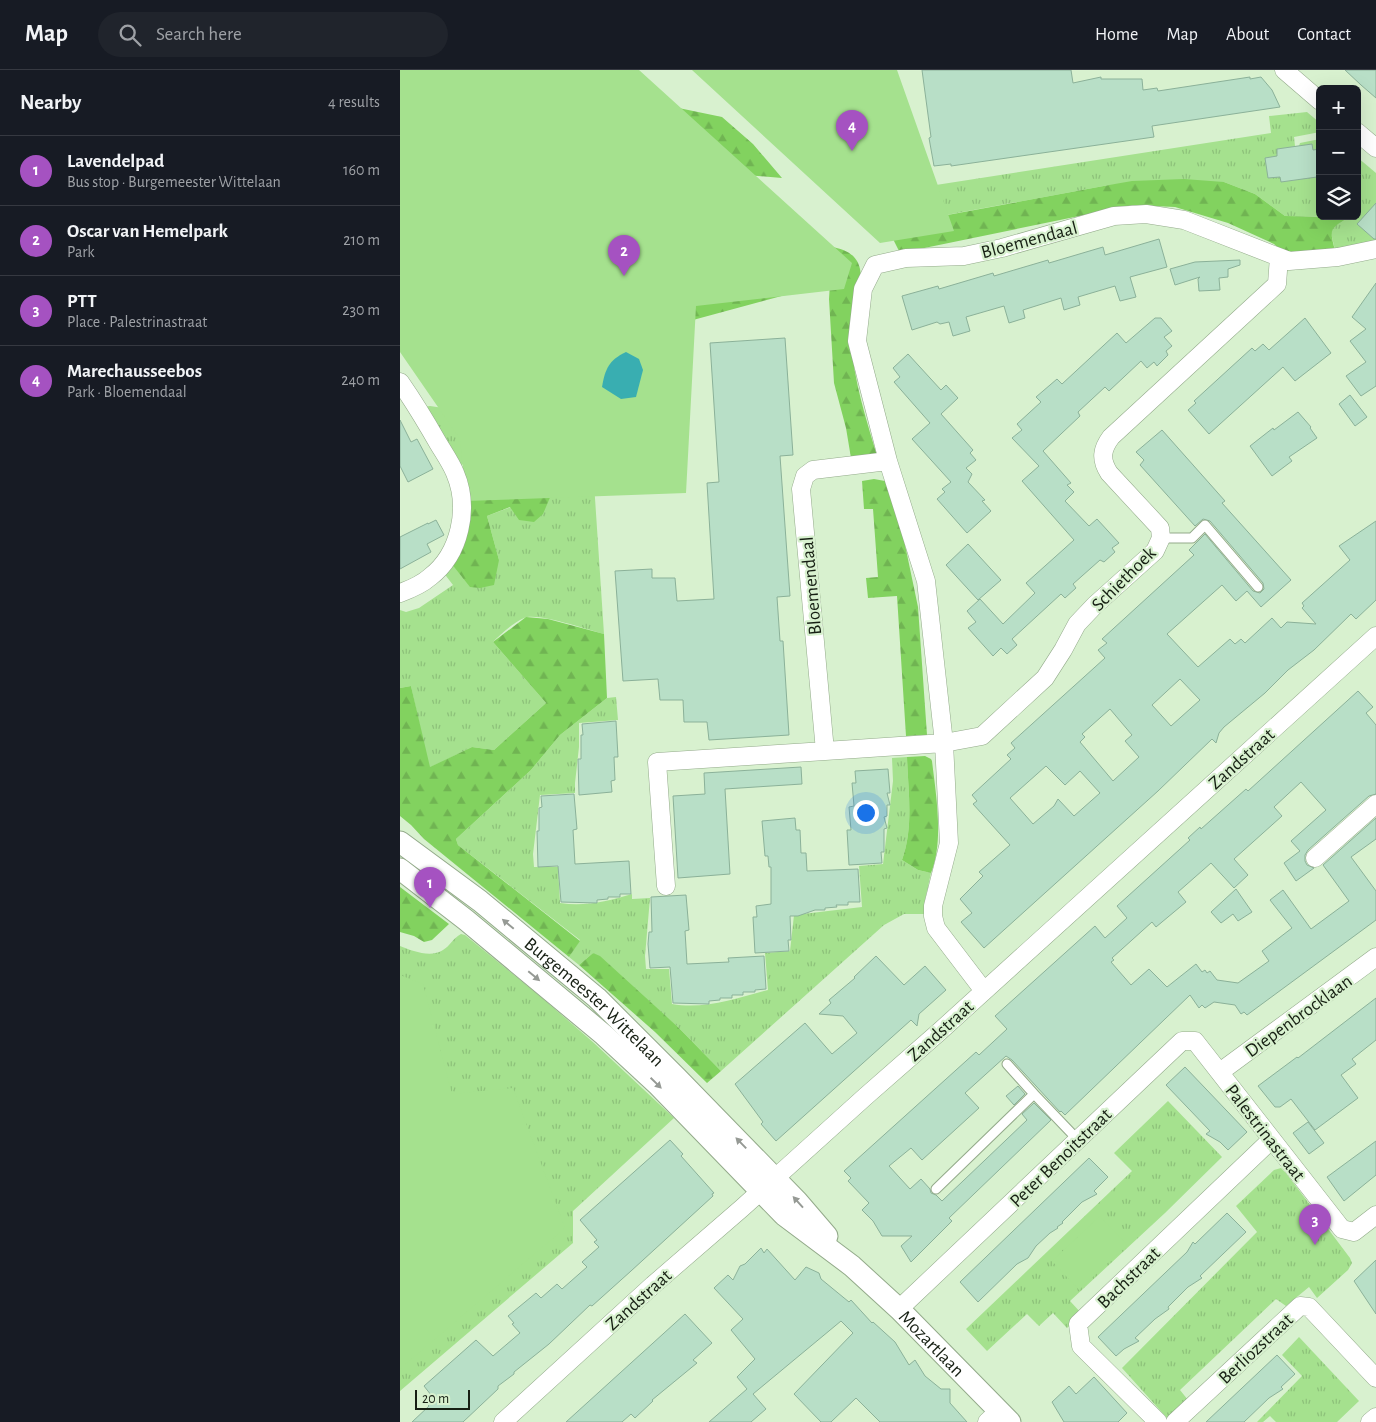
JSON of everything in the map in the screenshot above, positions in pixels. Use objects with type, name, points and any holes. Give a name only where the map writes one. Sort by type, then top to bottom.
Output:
[{"type":"street","points":[[1284,70],[1316,97]]},
{"type":"street","points":[[1361,135],[1376,148]]},
{"type":"street","name":"Bloemendaal","points":[[984,991],[936,928],[933,916],[933,906],[940,874],[949,844],[944,743],[926,581],[888,461],[857,341],[863,289],[875,265],[906,258],[964,256],[1002,248],[1114,216],[1146,214],[1184,220],[1279,258],[1289,260],[1338,256],[1376,248]]},
{"type":"street","name":"Schiethoek","points":[[944,743],[982,736],[1045,678],[1077,624],[1095,605],[1155,551],[1161,538],[1160,528],[1103,464],[1104,446],[1111,437],[1277,284],[1279,258]]},
{"type":"street","points":[[400,382],[416,403],[456,474],[462,508],[458,536],[440,568],[419,586],[400,593]]},
{"type":"street","name":"Bloemendaal","points":[[825,751],[802,488],[805,476],[813,470],[888,461]]},
{"type":"street","name":"Zandstraat","points":[[502,1422],[653,1285],[793,1164],[802,1153],[1376,636]]},
{"type":"street","points":[[666,886],[657,762],[944,743]]},
{"type":"street","points":[[1315,858],[1376,804]]},
{"type":"street","name":"Burgemeester Wittelaan","points":[[400,842],[480,901],[597,998],[676,1077],[768,1184]]},
{"type":"street","name":"Burgemeester Wittelaan","points":[[400,869],[466,920],[604,1035],[657,1084],[726,1156],[768,1184]]},
{"type":"street","name":"Diepenbrocklaan","points":[[1220,1072],[1376,957]]},
{"type":"street","name":"Peter Benoitstraat","points":[[899,1309],[1182,1041],[1195,1041],[1220,1072]]},
{"type":"street","name":"Palestrinastraat","points":[[1220,1072],[1342,1229],[1354,1232],[1375,1217]]},
{"type":"street","name":"Bachstraat","points":[[1158,1422],[1082,1346],[1078,1324],[1271,1140]]},
{"type":"street","name":"Mozartlaan","points":[[768,1184],[798,1201],[852,1266],[899,1309],[999,1418]]},
{"type":"street","name":"Berliozstraat","points":[[1175,1422],[1300,1306],[1308,1306],[1376,1378]]},
{"type":"street","points":[[1370,1422],[1376,1417]]},
{"type":"lane","points":[[1161,538],[1192,538],[1205,525],[1258,588]]},
{"type":"lane","points":[[1007,1064],[1077,1139]]},
{"type":"lane","points":[[936,1189],[1034,1094]]},
{"type":"green space","points":[[400,70],[639,70],[852,263],[844,289],[696,306],[686,493],[466,501],[460,439],[400,352]]},
{"type":"green space","points":[[692,70],[897,70],[954,231],[880,243]]},
{"type":"green space","points":[[645,101],[722,117],[753,144],[782,178],[696,171]]},
{"type":"green space","points":[[1307,112],[1316,120],[1316,133],[1294,137],[1295,146],[1316,140],[1316,216],[1285,216],[1255,194],[1224,182],[1109,185],[914,221],[923,187],[1271,133],[1269,116]]},
{"type":"green space","points":[[1361,160],[1376,173],[1376,241],[1335,250],[1331,233],[1333,227],[1343,220],[1361,220]]},
{"type":"green space","points":[[1184,179],[1224,182],[1255,194],[1285,216],[1316,216],[1316,220],[1344,220],[1335,227],[1332,233],[1335,250],[1286,255],[1274,244],[1228,223],[1175,207],[1133,205],[900,253],[882,217],[915,221],[1132,181]]},
{"type":"green space","points":[[832,247],[841,249],[853,256],[860,269],[860,285],[851,338],[852,354],[861,401],[879,462],[852,464],[846,428],[834,383],[829,299],[830,283],[693,320],[554,488],[543,514],[534,522],[519,520],[510,507],[487,516],[499,560],[494,585],[480,588],[470,587],[451,563],[464,494],[578,346]]},
{"type":"green space","points":[[430,406],[457,410],[496,448],[457,467],[424,407]]},
{"type":"green space","points":[[874,479],[885,481],[904,540],[918,607],[927,735],[906,736],[897,596],[868,598],[866,578],[878,577],[873,509],[864,509],[862,481]]},
{"type":"green space","points":[[594,483],[604,634],[540,617],[524,618],[503,632],[493,642],[546,703],[494,750],[472,747],[429,768],[411,686],[400,688],[400,610],[406,612],[419,608],[453,585],[443,572],[451,563],[499,560],[487,516],[554,488]]},
{"type":"green space","points":[[526,617],[548,619],[604,634],[607,698],[560,735],[531,770],[456,839],[458,845],[580,941],[569,957],[424,839],[400,816],[400,688],[411,686],[430,767],[472,747],[494,750],[546,703],[493,642]]},
{"type":"green space","points":[[616,697],[618,720],[579,723],[575,793],[540,795],[533,854],[534,867],[558,867],[560,903],[587,904],[632,894],[632,899],[650,898],[645,956],[646,969],[669,969],[672,1004],[708,1004],[732,1000],[768,990],[765,953],[790,951],[794,915],[862,907],[859,866],[883,864],[893,781],[892,758],[907,757],[909,822],[906,847],[902,860],[918,870],[931,873],[925,900],[926,914],[904,914],[884,925],[721,1071],[678,1027],[593,953],[579,965],[569,957],[580,940],[458,845],[456,839],[531,770],[560,735],[607,698]]},
{"type":"green space","points":[[925,756],[932,761],[938,818],[937,847],[931,873],[918,870],[902,860],[906,847],[909,822],[907,757]]},
{"type":"green space","points":[[400,887],[449,924],[432,940],[424,942],[414,936],[400,932]]},
{"type":"green space","points":[[461,934],[465,935],[541,997],[594,1043],[674,1118],[573,1211],[573,1243],[400,1391],[400,946],[416,952],[433,953],[445,948]]},
{"type":"green space","points":[[593,953],[600,956],[678,1027],[721,1071],[707,1083],[655,1032],[579,965]]},
{"type":"green space","points":[[400,975],[423,984],[452,1094],[513,1088],[565,1228],[400,1369]]},
{"type":"green space","points":[[1168,1101],[1222,1157],[1070,1301],[1082,1314],[1067,1328],[1053,1313],[1039,1326],[1027,1314],[987,1351],[966,1329],[1132,1171],[1114,1153]]},
{"type":"green space","points":[[1281,1168],[1352,1263],[1348,1270],[1317,1298],[1309,1287],[1286,1306],[1276,1299],[1180,1390],[1188,1400],[1167,1418],[1122,1368],[1257,1232],[1236,1206],[1274,1170]]},
{"type":"green space","points":[[1100,1216],[1127,1245],[1079,1290],[1052,1261]]},
{"type":"green space","points":[[1299,1337],[1359,1401],[1337,1422],[1276,1422],[1270,1416],[1263,1422],[1257,1422],[1302,1376],[1282,1355]]},
{"type":"water","points":[[626,352],[639,359],[643,370],[636,397],[621,399],[602,387],[609,366],[616,358]]},
{"type":"building","points":[[922,70],[1071,70],[1073,83],[1101,77],[1101,79],[1142,79],[1143,90],[1157,88],[1158,91],[1261,77],[1272,90],[1280,107],[1152,126],[1154,137],[951,166],[951,164],[934,166]]},
{"type":"building","points":[[1345,70],[1376,70],[1376,98]]},
{"type":"building","points":[[1312,144],[1313,150],[1316,150],[1316,177],[1281,182],[1280,177],[1268,178],[1265,158],[1277,156],[1277,149]]},
{"type":"building","points":[[1376,203],[1376,239],[1357,224]]},
{"type":"building","points":[[1159,239],[1167,267],[1130,277],[1136,297],[1120,301],[1115,286],[1078,297],[1080,305],[1064,310],[1061,298],[1023,310],[1025,318],[1009,323],[1004,306],[966,317],[970,331],[953,336],[949,322],[940,324],[937,322],[912,330],[902,296],[938,286],[939,289],[993,273],[994,276],[1048,260],[1049,263],[1103,247],[1105,255]]},
{"type":"building","points":[[1240,260],[1240,265],[1228,269],[1228,277],[1219,278],[1220,290],[1199,291],[1198,279],[1200,277],[1175,285],[1170,269],[1195,262]]},
{"type":"building","points":[[1376,283],[1376,386],[1361,396],[1346,376],[1366,362],[1350,341],[1366,329],[1352,317]]},
{"type":"building","points":[[1155,318],[1161,318],[1172,331],[1164,337],[1172,346],[1166,351],[1168,355],[1157,366],[1154,362],[1147,368],[1141,361],[1109,391],[1105,387],[1078,412],[1080,416],[1043,451],[1071,483],[1067,485],[1074,492],[1065,501],[1089,526],[1097,519],[1119,543],[1112,548],[1115,552],[1104,562],[1100,560],[1073,584],[1076,588],[1065,598],[1061,594],[1012,639],[1017,645],[1007,654],[1001,648],[993,656],[968,628],[976,622],[967,611],[980,599],[1003,624],[1035,593],[1026,583],[1074,540],[1022,481],[1039,466],[1012,438],[1022,430],[1017,424],[1041,402],[1036,397],[1057,379],[1062,384],[1117,333],[1126,343]]},
{"type":"building","points":[[1305,318],[1331,353],[1295,381],[1283,367],[1209,434],[1188,410],[1196,403],[1194,401],[1252,348],[1255,351],[1263,344],[1269,350]]},
{"type":"building","points":[[785,338],[793,455],[780,456],[790,596],[777,597],[780,641],[783,641],[789,735],[709,740],[707,722],[684,722],[683,700],[660,700],[658,679],[623,681],[615,571],[652,569],[652,578],[675,578],[677,601],[714,599],[707,483],[719,482],[710,343]]},
{"type":"building","points":[[908,354],[941,390],[946,385],[958,398],[941,414],[973,450],[970,453],[976,460],[966,468],[972,474],[968,482],[985,500],[982,501],[991,511],[967,533],[937,499],[945,492],[942,489],[951,482],[912,439],[930,423],[894,382],[900,377],[893,368]]},
{"type":"building","points":[[1350,395],[1367,417],[1355,426],[1339,404]]},
{"type":"building","points":[[1298,412],[1311,427],[1317,438],[1289,457],[1292,461],[1272,476],[1250,446]]},
{"type":"building","points":[[400,420],[411,442],[417,439],[433,469],[408,482],[400,466]]},
{"type":"building","points":[[1162,430],[1225,501],[1222,503],[1291,580],[1261,607],[1247,591],[1236,601],[1222,585],[1167,634],[1198,667],[1230,639],[1235,644],[1241,639],[1245,643],[1272,618],[1281,628],[1287,622],[1316,624],[1302,608],[1304,606],[1302,603],[1350,560],[1339,546],[1376,521],[1376,600],[1356,619],[1351,614],[1314,650],[1288,670],[1265,693],[1224,727],[1219,733],[1216,743],[1212,739],[1158,791],[984,948],[961,922],[972,913],[960,899],[983,876],[979,872],[1010,845],[973,804],[977,801],[972,795],[1011,759],[1007,755],[1015,748],[1011,743],[1105,658],[1098,650],[1107,643],[1102,639],[1194,555],[1189,550],[1205,534],[1253,591],[1260,593],[1264,589],[1263,583],[1210,521],[1203,519],[1195,526],[1140,465],[1144,460],[1136,452]],"holes":[[[1180,679],[1200,700],[1171,726],[1152,705]],[[1110,709],[1132,735],[1125,741],[1139,757],[1113,781],[1080,742],[1085,737],[1082,734]],[[1046,766],[1065,785],[1080,771],[1100,793],[1074,816],[1058,799],[1054,806],[1033,824],[1010,798]]]},
{"type":"building","points":[[436,520],[444,535],[427,544],[431,552],[400,569],[400,537]]},
{"type":"building","points":[[968,544],[1001,580],[978,600],[946,565]]},
{"type":"building","points":[[1358,691],[1373,707],[1366,713],[1376,725],[1376,794],[1369,796],[1308,850],[1305,855],[1305,861],[1307,865],[1314,868],[1296,881],[1284,863],[1300,851],[1291,841],[1326,810],[1301,782],[1274,807],[1282,816],[1234,859],[1248,875],[1234,888],[1211,863],[1178,892],[1186,902],[1156,927],[1152,922],[1112,958],[1114,960],[1111,962],[1131,985],[1149,969],[1167,987],[1196,964],[1202,972],[1205,970],[1207,973],[1210,971],[1217,980],[1238,983],[1269,961],[1262,951],[1292,928],[1270,900],[1283,890],[1311,929],[1349,901],[1323,865],[1376,818],[1376,839],[1351,857],[1376,891],[1376,920],[1247,1015],[1244,1012],[1241,1014],[1235,1005],[1214,1002],[1205,1008],[1202,1005],[1199,1008],[1190,995],[1065,1115],[1006,1056],[965,1093],[979,1108],[922,1160],[911,1148],[889,1166],[910,1189],[921,1179],[930,1189],[931,1193],[942,1201],[1027,1120],[1022,1114],[1034,1103],[1051,1120],[949,1218],[952,1221],[911,1262],[901,1246],[912,1236],[882,1236],[873,1221],[862,1210],[869,1203],[848,1181],[851,1178],[844,1171],[976,1052],[979,1055],[1007,1029],[995,1016],[1095,926],[1105,938],[1127,918],[1117,906],[1190,840],[1188,838],[1200,827],[1201,829],[1246,789],[1248,791]]},
{"type":"building","points":[[616,721],[618,757],[614,757],[615,780],[611,781],[612,792],[579,795],[578,759],[581,759],[582,724]]},
{"type":"building","points":[[801,767],[802,784],[725,789],[730,874],[678,878],[673,796],[705,794],[704,773]]},
{"type":"building","points":[[888,769],[890,793],[887,793],[890,805],[887,805],[887,816],[884,817],[887,828],[884,829],[884,852],[881,852],[882,863],[849,865],[847,830],[851,830],[849,807],[854,806],[852,783],[856,783],[855,771]]},
{"type":"building","points":[[574,794],[577,829],[573,830],[575,864],[629,861],[631,894],[620,894],[620,897],[608,897],[608,899],[597,900],[597,903],[561,902],[558,866],[538,867],[537,831],[539,831],[539,808],[542,807],[541,796]]},
{"type":"building","points":[[795,818],[796,830],[800,830],[801,853],[806,853],[807,871],[858,869],[860,902],[848,902],[848,905],[836,905],[837,907],[825,908],[825,910],[815,910],[798,916],[790,916],[791,940],[788,940],[789,951],[755,953],[753,917],[757,917],[756,906],[771,904],[771,867],[769,867],[768,856],[765,856],[762,821]]},
{"type":"building","points":[[1236,889],[1252,912],[1238,921],[1233,914],[1221,923],[1211,912]]},
{"type":"building","points":[[686,895],[689,930],[685,931],[687,964],[729,962],[728,958],[764,956],[766,989],[755,990],[755,992],[743,992],[743,995],[732,995],[732,998],[720,998],[720,1000],[709,1001],[709,1004],[673,1003],[670,967],[650,968],[648,944],[649,932],[652,932],[651,897]]},
{"type":"building","points":[[876,956],[904,985],[925,966],[946,990],[919,1014],[917,1026],[911,1020],[776,1141],[761,1124],[763,1122],[735,1084],[805,1023],[832,1054],[857,1033],[843,1016],[819,1014],[831,1003],[829,1000],[855,978]]},
{"type":"building","points":[[1376,998],[1376,1040],[1352,1059],[1356,1064],[1341,1075],[1358,1098],[1315,1130],[1291,1099],[1280,1107],[1275,1107],[1258,1086]]},
{"type":"building","points":[[1185,1067],[1247,1132],[1228,1150],[1220,1142],[1206,1134],[1210,1131],[1166,1085]]},
{"type":"building","points":[[1018,1086],[1025,1094],[1014,1105],[1006,1096]]},
{"type":"building","points":[[1308,1122],[1324,1143],[1309,1154],[1293,1133]]},
{"type":"building","points":[[670,1140],[683,1154],[681,1156],[714,1193],[712,1194],[713,1196],[549,1344],[498,1386],[498,1389],[463,1422],[412,1422],[429,1406],[425,1401],[431,1395],[424,1386],[476,1340],[493,1356],[520,1333],[508,1316],[536,1293],[541,1298],[557,1284],[562,1289],[587,1267],[582,1262],[599,1247],[594,1242],[597,1240],[580,1220]]},
{"type":"building","points":[[1376,1141],[1376,1175],[1344,1201],[1327,1177]]},
{"type":"building","points":[[1089,1158],[1108,1177],[1094,1191],[1097,1194],[1082,1202],[1058,1228],[1036,1246],[1028,1258],[1017,1264],[978,1302],[960,1282]]},
{"type":"building","points":[[1227,1213],[1246,1232],[1200,1276],[1202,1278],[1188,1287],[1168,1307],[1169,1309],[1135,1338],[1139,1341],[1116,1356],[1098,1337],[1187,1252],[1193,1242],[1195,1244]]},
{"type":"building","points":[[761,1248],[764,1253],[767,1249],[795,1280],[806,1267],[819,1273],[821,1279],[849,1302],[851,1300],[872,1323],[895,1342],[909,1365],[915,1360],[925,1376],[941,1389],[950,1389],[950,1403],[967,1422],[880,1422],[856,1398],[831,1422],[821,1422],[794,1394],[853,1333],[841,1321],[753,1394],[766,1409],[751,1422],[709,1422],[747,1389],[737,1377],[755,1359],[731,1330],[743,1319],[714,1288],[728,1275],[733,1280],[740,1266],[745,1264]]},
{"type":"building","points":[[1376,1260],[1376,1314],[1354,1281]]},
{"type":"building","points":[[685,1314],[712,1343],[693,1360],[697,1363],[652,1400],[635,1418],[631,1414],[622,1422],[566,1422]]},
{"type":"building","points":[[1277,1355],[1295,1374],[1281,1387],[1283,1389],[1269,1398],[1244,1422],[1206,1422]]},
{"type":"building","points":[[1094,1377],[1127,1413],[1118,1422],[1064,1422],[1052,1402],[1069,1386],[1076,1394]]},
{"type":"place","name":"Marechausseebos","points":[[852,151]]},
{"type":"place","name":"Oscar van Hemelpark","points":[[624,276]]},
{"type":"place","name":"Lavendelpad","points":[[430,908]]},
{"type":"place","name":"PTT","points":[[1315,1245]]}]
